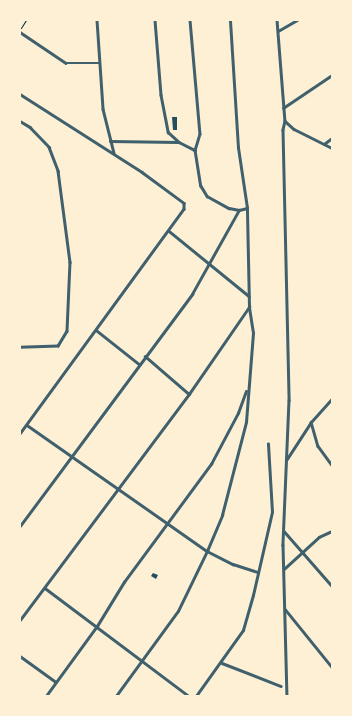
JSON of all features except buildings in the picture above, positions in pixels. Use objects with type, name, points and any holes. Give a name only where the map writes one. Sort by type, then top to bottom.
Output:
[{"type":"street","points":[[96,20],[103,109],[114,153]]},
{"type":"street","points":[[155,20],[164,119],[168,132],[179,142],[195,150],[199,158],[201,186],[207,196],[229,208],[239,210],[247,208]]},
{"type":"street","points":[[190,20],[200,134],[195,150]]},
{"type":"street","points":[[116,696],[178,611],[207,551],[222,515],[246,422],[247,388],[254,333],[249,307],[247,208],[236,122],[230,20]]},
{"type":"street","points":[[277,20],[285,121],[283,130],[288,400],[287,460],[283,530],[287,696]]},
{"type":"street","points":[[278,31],[297,20]]},
{"type":"street","points":[[20,31],[66,63],[100,63]]},
{"type":"street","points":[[283,108],[332,75]]},
{"type":"street","points":[[20,94],[114,153],[184,203],[184,209],[169,231],[20,434]]},
{"type":"street","points":[[20,121],[30,127],[49,147],[58,171],[70,262],[67,331],[58,346],[48,348],[20,347]]},
{"type":"street","points":[[285,121],[294,129],[332,148]]},
{"type":"street","points":[[324,144],[332,138]]},
{"type":"street","points":[[110,141],[179,142]]},
{"type":"street","points":[[20,526],[192,294],[239,210]]},
{"type":"street","points":[[169,231],[249,296]]},
{"type":"street","points":[[20,620],[189,394],[249,307]]},
{"type":"street","points":[[96,330],[139,364]]},
{"type":"street","points":[[145,356],[189,394]]},
{"type":"street","points":[[46,696],[166,524],[211,464],[238,413],[247,388]]},
{"type":"street","points":[[287,460],[311,422],[332,399]]},
{"type":"street","points":[[311,422],[318,446],[332,466]]},
{"type":"street","points":[[27,425],[71,458],[207,551],[233,564],[258,572]]},
{"type":"street","points":[[196,696],[222,663],[243,630],[272,512],[268,444]]},
{"type":"street","points":[[283,530],[305,553],[332,586]]},
{"type":"street","points":[[284,570],[305,553],[319,536],[332,531]]},
{"type":"street","points":[[45,588],[189,696]]},
{"type":"street","points":[[285,608],[332,667]]},
{"type":"street","points":[[20,656],[56,682]]},
{"type":"street","points":[[222,663],[234,670],[281,686]]},
{"type":"path","points":[[20,31],[26,20]]}]
